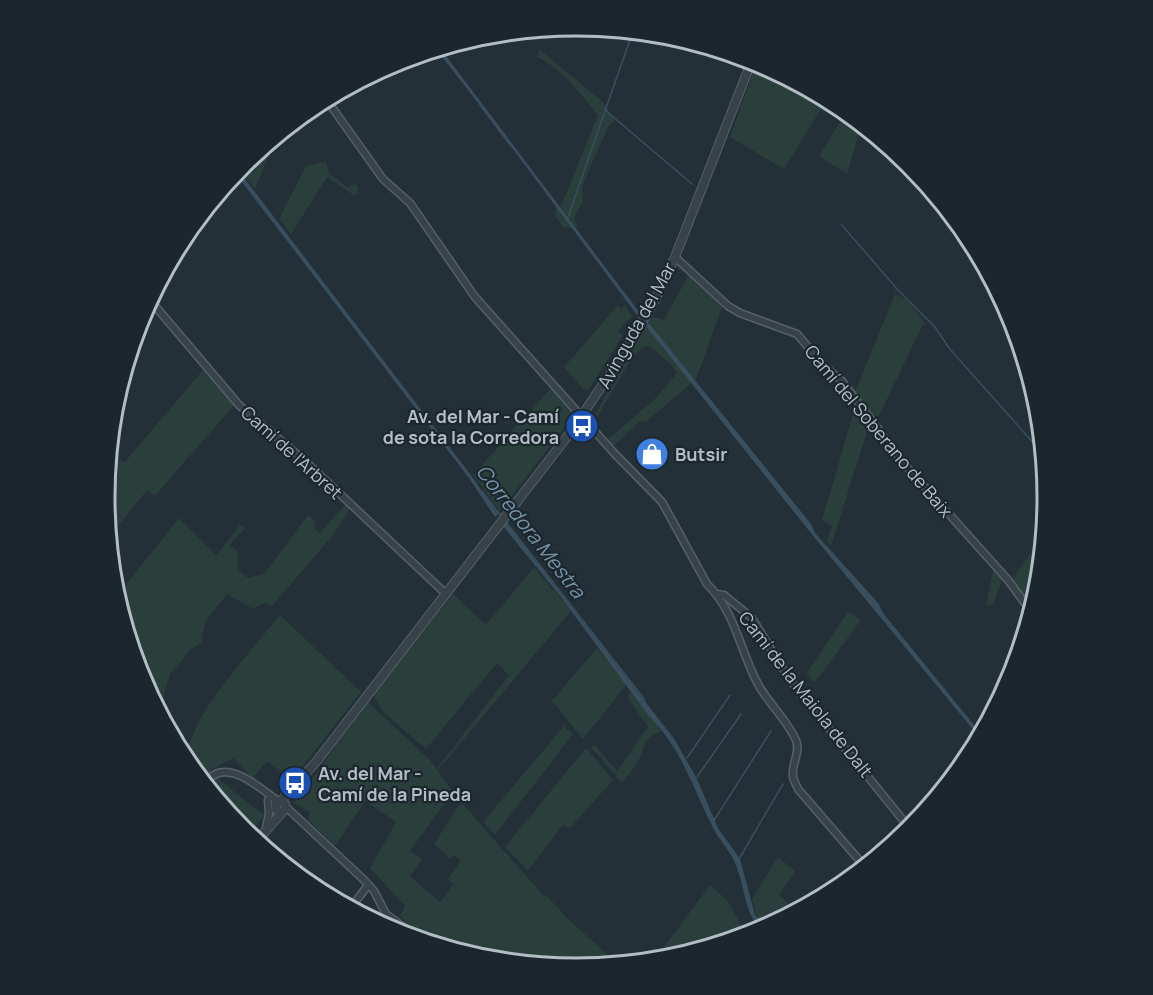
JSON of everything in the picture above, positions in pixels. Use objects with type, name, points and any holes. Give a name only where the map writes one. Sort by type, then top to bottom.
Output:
[{"type":"street","name":"Avinguda del Mar","points":[[262,834],[281,806],[583,415],[641,325],[675,257],[748,69]]},
{"type":"street","points":[[332,107],[383,179],[410,203],[475,297],[583,415],[614,453],[662,502],[707,584],[717,594],[738,632],[760,688],[782,716],[797,742],[793,776],[798,789],[860,861]]},
{"type":"street","name":"Camí del Soberano de Baix","points":[[675,257],[728,306],[740,313],[797,334],[825,367],[842,381],[905,465],[1008,580],[1025,604]]},
{"type":"street","name":"Camí de l'Arbret","points":[[156,307],[239,405],[306,462],[446,594]]},
{"type":"street","name":"Camí de la Maiola de Dalt","points":[[717,594],[724,595],[752,618],[789,679],[905,822]]},
{"type":"street","points":[[210,778],[225,771],[245,778],[316,832],[368,885],[386,914],[399,923]]},
{"type":"street","points":[[259,789],[268,800],[281,806]]},
{"type":"street","points":[[266,828],[269,814],[268,800]]},
{"type":"street","points":[[355,902],[368,885]]},
{"type":"green space","points":[[539,49],[604,103],[615,121],[609,125],[582,186],[583,201],[574,218],[578,227],[564,228],[556,218],[556,209],[561,206],[598,115],[563,75],[537,57]]},
{"type":"green space","points":[[753,71],[822,107],[784,169],[730,137]]},
{"type":"green space","points":[[841,120],[859,133],[847,174],[819,156]]},
{"type":"green space","points":[[270,153],[255,189],[245,177],[250,171]]},
{"type":"green space","points":[[326,162],[329,173],[347,187],[355,184],[359,189],[355,196],[327,177],[291,234],[279,219],[306,166]]},
{"type":"green space","points":[[681,263],[723,304],[696,379],[646,422],[640,421],[614,446],[607,440],[657,397],[677,373],[650,346],[642,347],[633,356],[594,422],[591,421],[651,316],[664,320],[688,276],[677,267]]},
{"type":"green space","points":[[895,294],[906,299],[927,326],[923,324],[876,422],[854,395]]},
{"type":"green space","points":[[618,305],[621,309],[625,305],[632,316],[618,331],[623,335],[588,391],[586,388],[584,390],[564,367]]},
{"type":"green space","points":[[203,370],[234,405],[155,496],[147,490],[116,528],[117,457],[124,463]]},
{"type":"green space","points":[[553,386],[577,411],[500,511],[473,475]]},
{"type":"green space","points":[[856,404],[870,422],[831,546],[827,540],[832,526],[822,520]]},
{"type":"green space","points":[[345,505],[351,507],[334,534],[272,606],[264,603],[253,609],[227,594],[205,622],[201,643],[191,649],[170,674],[162,700],[139,646],[124,587],[179,518],[216,555],[240,525],[245,528],[230,545],[238,552],[239,570],[248,578],[264,574],[308,515],[316,522],[314,529],[320,533]]},
{"type":"green space","points":[[1035,547],[1028,590],[1022,599],[1011,581]]},
{"type":"green space","points":[[534,567],[571,611],[439,769],[438,767],[509,675],[497,663],[426,749],[383,712],[373,695],[453,594],[486,625]]},
{"type":"green space","points":[[994,567],[1003,577],[993,605],[986,606]]},
{"type":"green space","points":[[848,612],[861,620],[815,682],[806,674]]},
{"type":"green space","points":[[280,615],[361,692],[291,781],[267,761],[253,779],[233,758],[212,769],[207,774],[188,746],[202,717],[232,674]]},
{"type":"green space","points":[[597,648],[627,684],[583,739],[552,701]]},
{"type":"green space","points":[[631,690],[639,697],[662,731],[650,737],[637,763],[622,783],[591,747],[595,745],[617,771],[648,727],[628,698]]},
{"type":"green space","points":[[368,702],[430,760],[453,792],[410,851],[422,859],[410,876],[440,902],[453,885],[448,879],[461,860],[454,855],[451,859],[434,844],[461,802],[544,896],[546,895],[568,919],[611,958],[576,959],[516,955],[457,943],[411,928],[400,916],[405,906],[370,868],[396,822],[365,801],[335,846],[308,820],[310,812],[294,803]]},
{"type":"green space","points":[[564,726],[573,734],[495,835],[483,822]]},
{"type":"green space","points":[[586,748],[613,780],[570,828],[563,825],[528,871],[505,847]]},
{"type":"green space","points":[[216,777],[264,815],[254,828],[230,802],[213,781]]},
{"type":"green space","points":[[778,857],[795,871],[779,895],[791,906],[760,921],[757,918],[752,899]]},
{"type":"green space","points":[[710,885],[728,901],[743,928],[725,935],[661,951]]},
{"type":"water","points":[[445,55],[639,312],[637,315],[442,56]]},
{"type":"water","points":[[244,178],[470,474],[498,514],[495,517],[469,478],[241,181]]},
{"type":"water","points":[[647,321],[811,524],[815,533],[878,603],[883,613],[976,728],[974,731],[810,532],[645,325]]},
{"type":"water","points":[[506,523],[675,740],[697,779],[718,828],[740,859],[755,915],[760,921],[755,923],[733,858],[713,828],[670,741],[560,596],[503,526]]},
{"type":"waterway","points":[[568,217],[630,39]]},
{"type":"waterway","points":[[480,105],[511,146]]},
{"type":"waterway","points":[[605,110],[692,184]]},
{"type":"waterway","points":[[841,224],[898,290],[935,327],[949,348],[1035,445]]},
{"type":"waterway","points":[[659,337],[675,357]]},
{"type":"waterway","name":"Corredora Mestra","points":[[482,491],[501,516]]},
{"type":"waterway","name":"Corredora Mestra","points":[[506,522],[645,700]]},
{"type":"waterway","points":[[687,758],[730,695]]},
{"type":"waterway","points":[[697,777],[741,714]]},
{"type":"waterway","points":[[713,822],[771,731]]},
{"type":"waterway","points":[[739,859],[783,784]]},
{"type":"place","name":"Av. del Mar - Camí de sota la Corredora","points":[[582,426]]},
{"type":"place","name":"Butsir","points":[[652,454]]},
{"type":"place","name":"Av. del Mar - Camí de la Pineda","points":[[295,783]]}]
